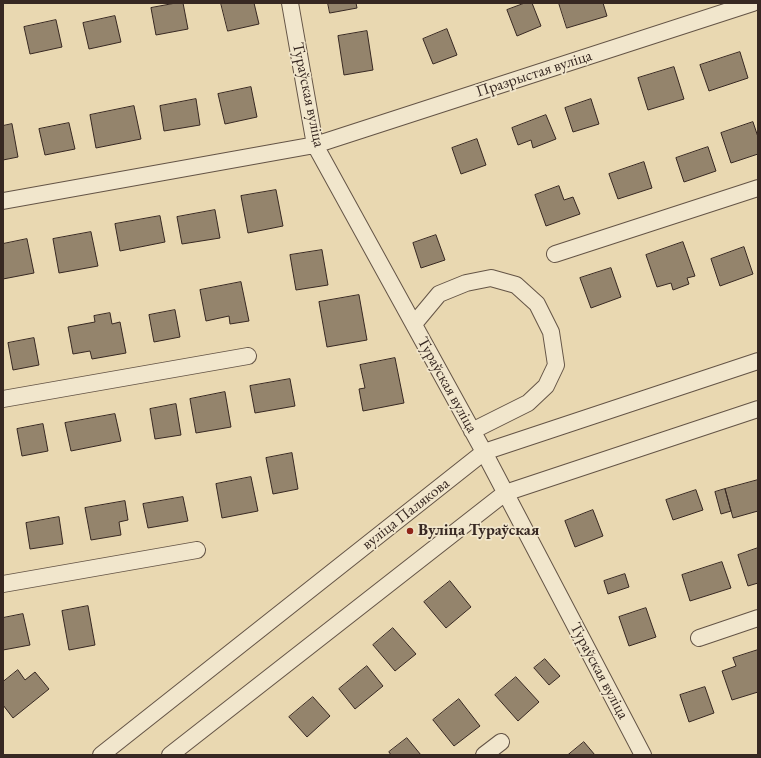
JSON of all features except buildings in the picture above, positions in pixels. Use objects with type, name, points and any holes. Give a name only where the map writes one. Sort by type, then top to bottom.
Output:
[{"type":"street","name":"Тураўская вуліца","points":[[290,3],[315,145],[484,452],[643,755]]},
{"type":"street","name":"Празрыстая вуліца","points":[[3,201],[315,145],[753,3]]},
{"type":"street","points":[[555,254],[758,188]]},
{"type":"street","points":[[414,324],[439,294],[466,283],[492,278],[516,285],[537,304],[551,332],[556,365],[546,386],[528,403],[472,431]]},
{"type":"street","points":[[3,400],[248,356]]},
{"type":"street","name":"вуліца Палякова","points":[[101,755],[484,452],[758,361]]},
{"type":"street","points":[[170,755],[505,493],[758,409]]},
{"type":"street","points":[[3,584],[197,550]]},
{"type":"street","points":[[699,638],[758,618]]},
{"type":"street","points":[[484,755],[501,742]]},
{"type":"place","name":"Вуліца Тураўская","points":[[410,531]]}]
